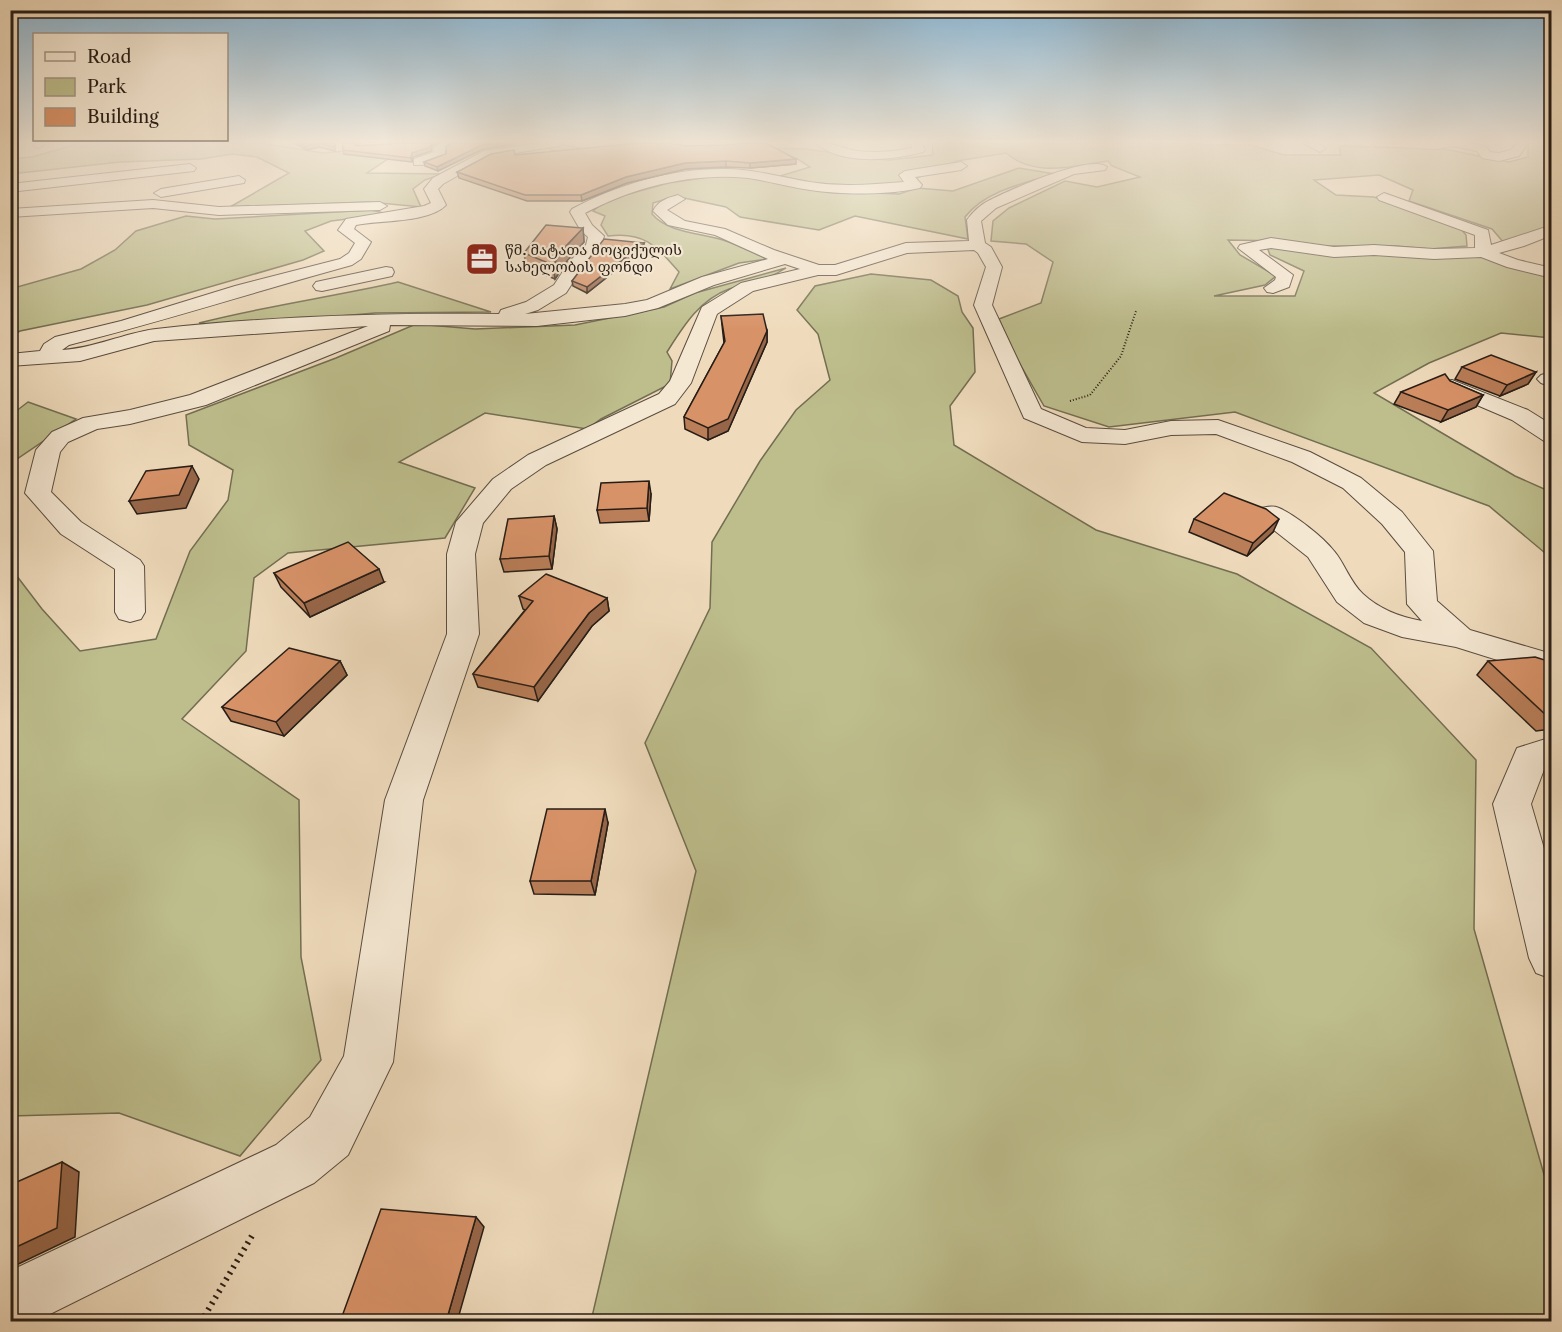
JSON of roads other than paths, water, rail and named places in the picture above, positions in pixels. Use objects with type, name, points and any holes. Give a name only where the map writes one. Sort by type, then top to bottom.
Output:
[{"type":"street","points":[[10,213],[126,205]]},
{"type":"street","points":[[161,205],[195,210],[259,211],[356,205]]},
{"type":"street","points":[[361,205],[430,210]]},
{"type":"street","points":[[52,356],[51,348],[62,341],[127,325],[241,290],[346,262],[355,256],[363,242],[346,230],[351,222],[367,217],[430,210],[440,205]]},
{"type":"street","points":[[483,321],[532,306],[560,289],[575,265],[593,247],[596,236],[586,228],[578,212],[589,205]]},
{"type":"street","points":[[663,205],[660,211],[666,218],[681,226],[719,232],[764,253],[818,270]]},
{"type":"street","points":[[977,245],[974,220],[993,205]]},
{"type":"street","points":[[1407,205],[1484,233],[1483,252]]},
{"type":"street","points":[[1273,288],[1283,284],[1285,275],[1246,248],[1271,243],[1292,248],[1334,252],[1374,250],[1434,254],[1483,252],[1518,243],[1551,229]]},
{"type":"street","points":[[10,1302],[295,1164],[329,1136],[369,1062],[404,800],[463,634],[461,554],[470,522],[502,484],[537,460],[667,399],[680,383],[709,311],[747,287],[818,270],[836,270],[906,248],[977,245],[985,250],[994,267],[982,305],[1032,413],[1082,435],[1125,437],[1171,428],[1218,427],[1301,457],[1352,483],[1392,518],[1419,551],[1422,604],[1459,637]]},
{"type":"street","points":[[1483,252],[1514,264],[1551,273]]},
{"type":"street","points":[[153,335],[332,321],[537,320],[625,310],[652,304],[708,281],[785,259]]},
{"type":"street","points":[[10,360],[81,355],[241,307],[386,273]]},
{"type":"street","points":[[130,612],[129,566],[71,528],[38,493],[48,450],[60,437],[91,423],[130,417],[198,400],[336,347],[356,336],[406,319]]},
{"type":"street","points":[[1452,386],[1520,415],[1551,436]]},
{"type":"street","points":[[1270,514],[1310,543],[1324,558],[1352,599],[1377,618],[1410,629],[1459,637],[1551,666]]},
{"type":"street","points":[[1551,751],[1530,758],[1512,804],[1551,958]]},
{"type":"place","name":"წმ. მატათა მოციქულის სახელობის ფონდი","points":[[482,259]]}]
